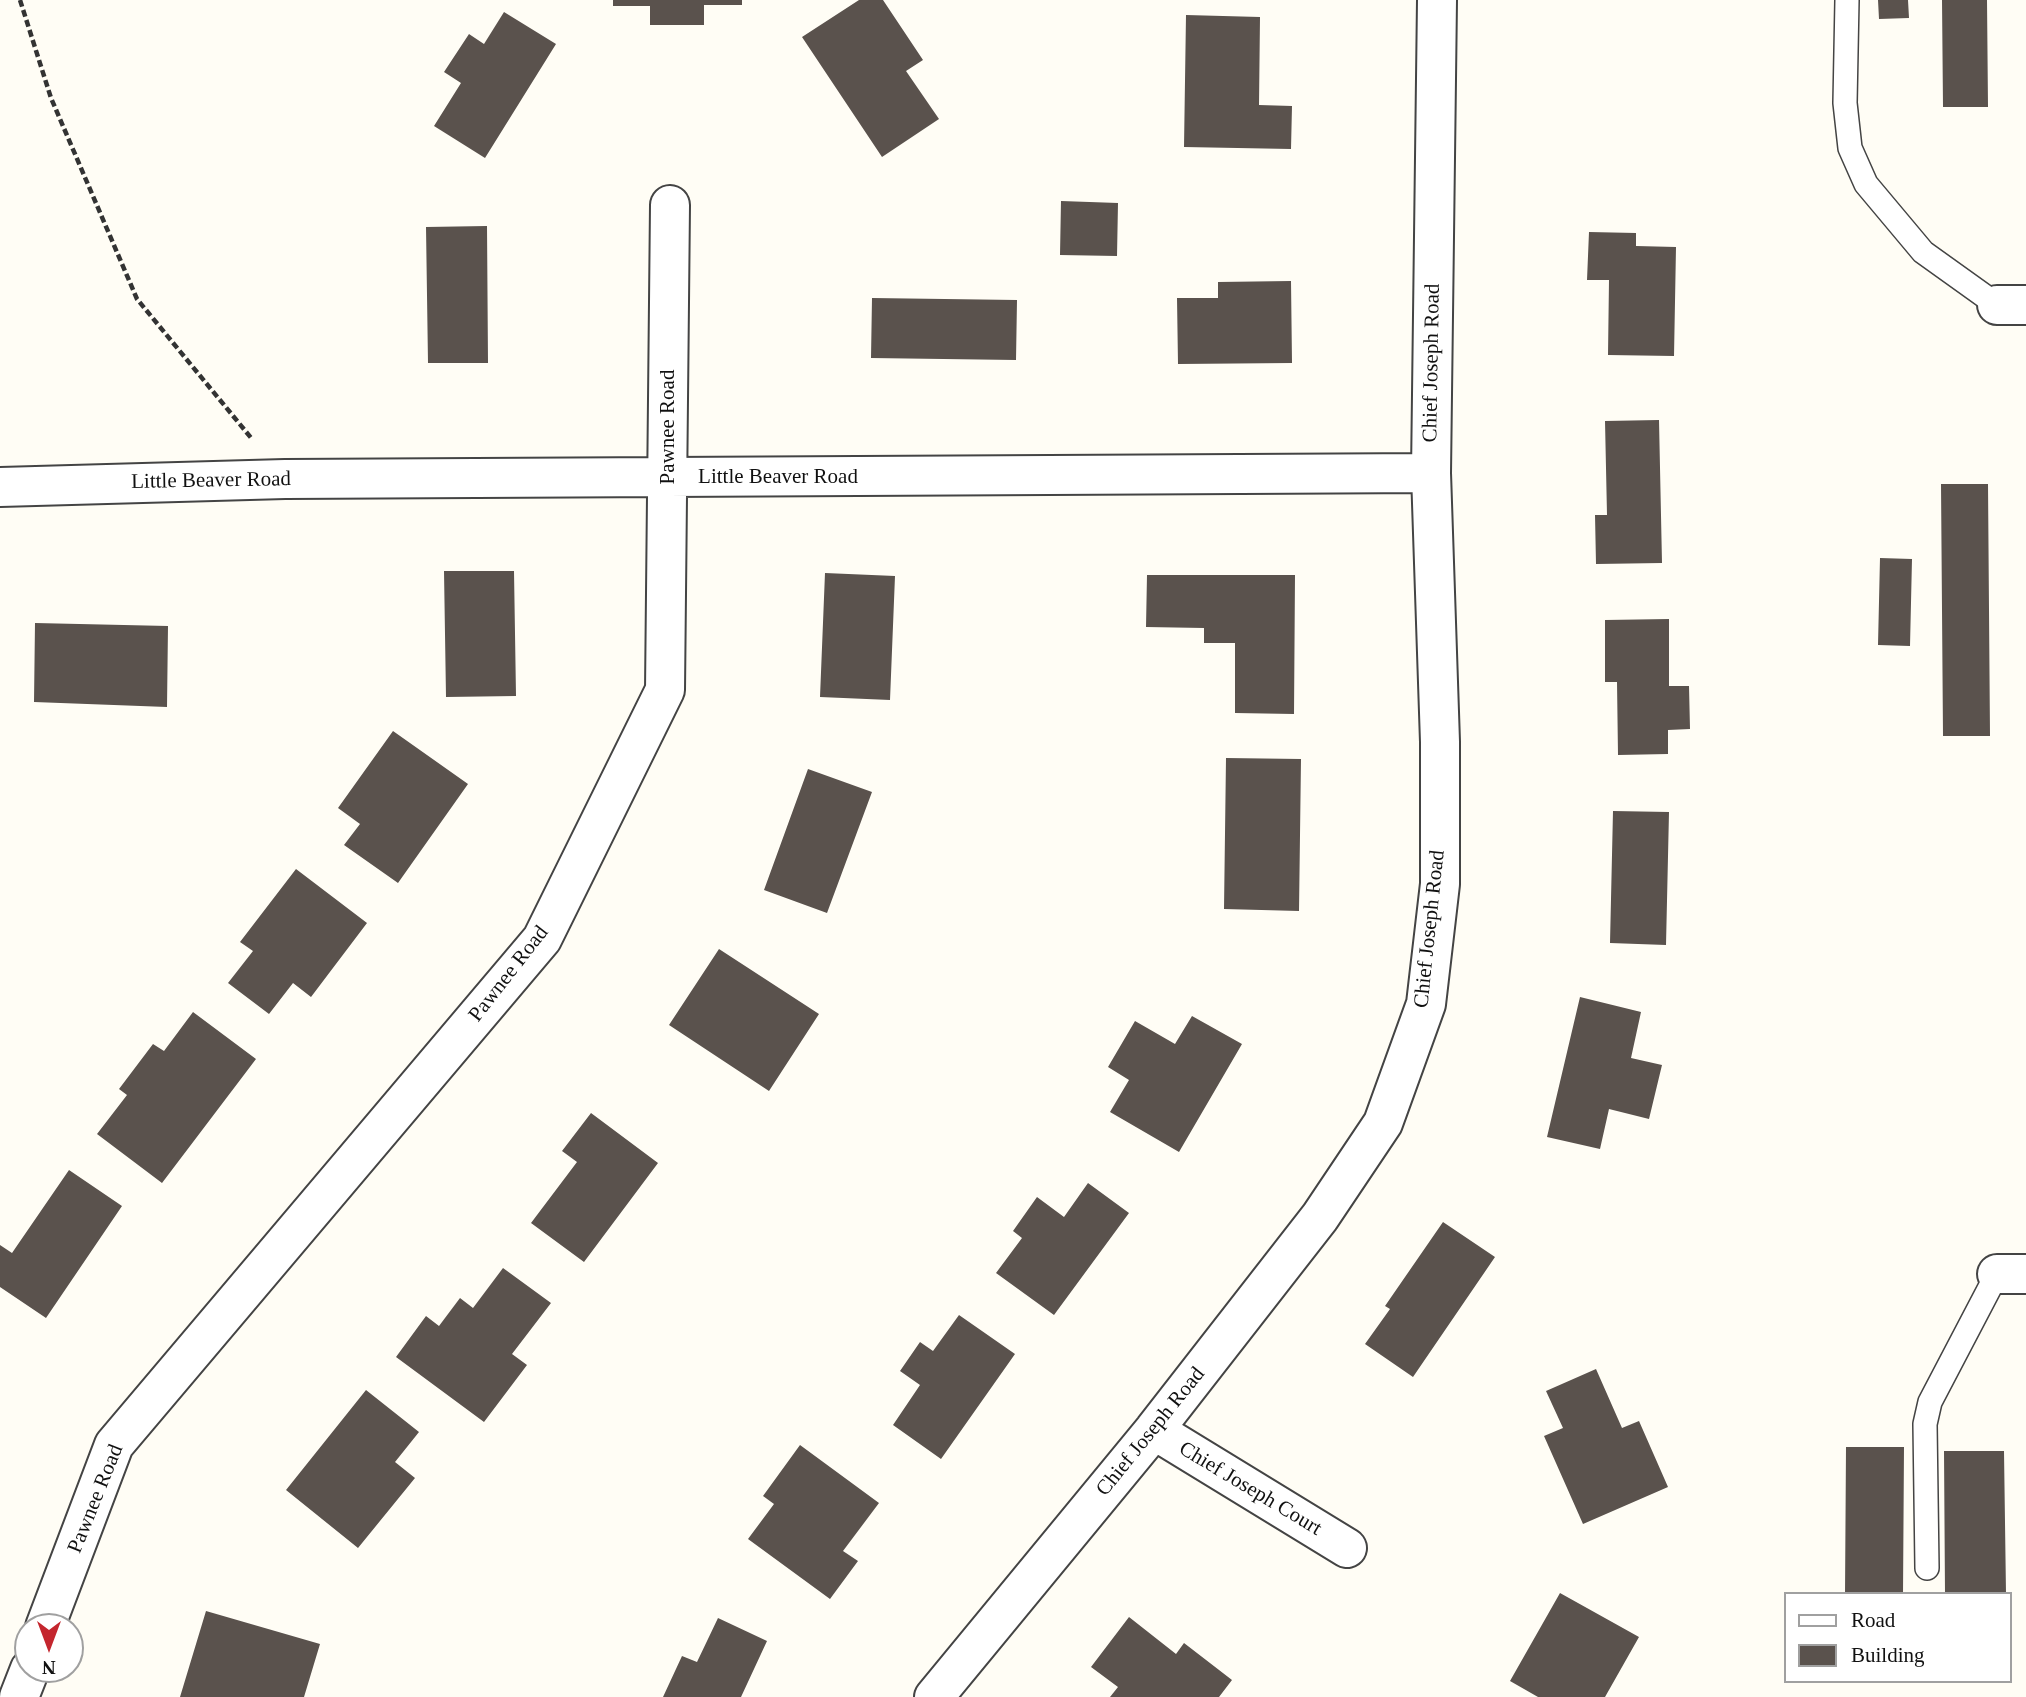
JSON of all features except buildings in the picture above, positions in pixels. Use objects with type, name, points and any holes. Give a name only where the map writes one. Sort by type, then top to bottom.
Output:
[{"type":"street","name":"Chief Joseph Road","points":[[934,1697],[1154,1430],[1320,1217],[1383,1123],[1426,1004],[1440,884],[1440,742],[1431,473],[1437,0]]},
{"type":"street","name":"Pawnee Road","points":[[51,1613],[114,1445],[542,939],[665,690],[670,205]]},
{"type":"street","name":"Little Beaver Road","points":[[0,487],[285,479],[1431,473]]},
{"type":"street","name":"Chief Joseph Court","points":[[1154,1430],[1347,1548]]},
{"type":"lane","points":[[1847,0],[1845,103],[1850,149],[1866,184],[1923,252],[2011,305]]},
{"type":"lane","points":[[1927,1568],[1925,1424],[1930,1402],[2011,1274]]},
{"type":"path","points":[[20,0],[51,98],[137,299],[285,479]]}]
